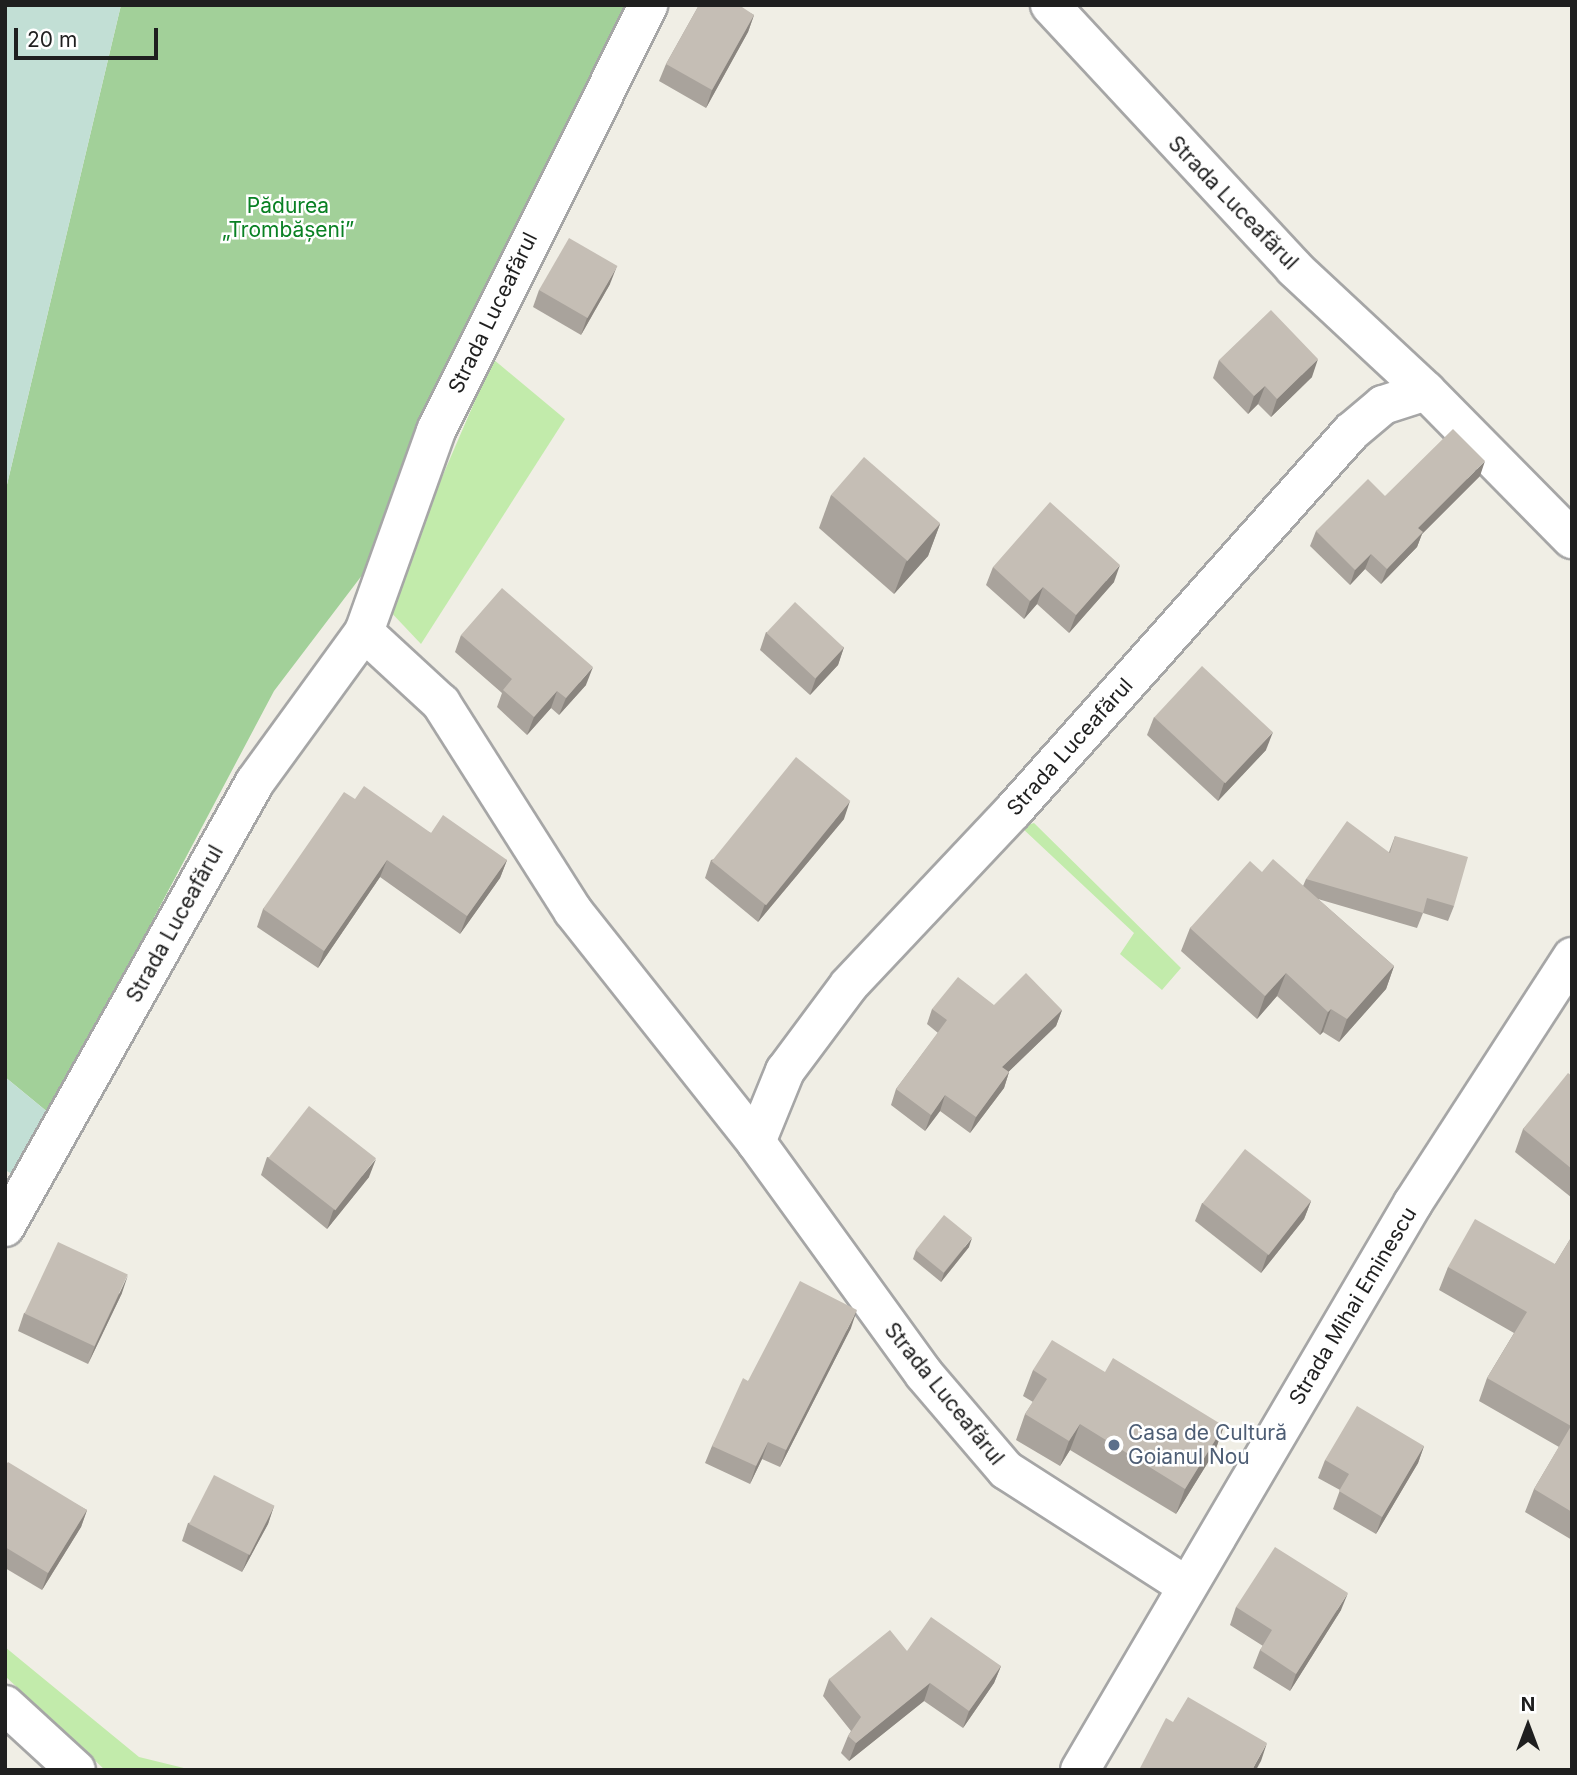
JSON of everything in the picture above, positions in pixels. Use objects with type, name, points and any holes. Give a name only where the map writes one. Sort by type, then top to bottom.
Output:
[{"type":"street","name":"Strada Luceafărul","points":[[5,1227],[255,782],[364,632],[436,431],[648,5]]},
{"type":"street","name":"Strada Luceafărul","points":[[1050,5],[1294,268],[1426,391],[1572,539]]},
{"type":"street","name":"Strada Luceafărul","points":[[756,1142],[785,1071],[849,985],[1013,811],[1351,432],[1383,405],[1426,391]]},
{"type":"street","name":"Strada Luceafărul","points":[[364,632],[441,703],[573,911],[756,1142],[924,1374],[1006,1470],[1187,1586]]},
{"type":"street","name":"Strada Mihai Eminescu","points":[[1080,1770],[1413,1203],[1572,957]]},
{"type":"street","points":[[5,1705],[76,1770]]},
{"type":"green space","name":"Pădurea „Trombășeni”","points":[[121,5],[633,5],[366,570],[274,691],[50,1114],[5,1077],[5,493]]},
{"type":"green space","points":[[493,359],[565,419],[421,644],[386,607]]},
{"type":"green space","points":[[1034,823],[1181,968],[1162,990],[1120,954],[1134,933],[1021,827]]},
{"type":"green space","points":[[5,1647],[139,1757],[192,1770],[105,1770],[5,1676]]},
{"type":"shaded area","points":[[5,5],[121,5],[5,493]]},
{"type":"shaded area","points":[[5,1077],[50,1114],[18,1177],[5,1170]]},
{"type":"building","points":[[699,5],[739,5],[754,15],[712,90],[666,64]]},
{"type":"building","points":[[569,238],[617,266],[587,318],[539,290]]},
{"type":"building","points":[[1271,310],[1318,359],[1277,399],[1265,386],[1254,396],[1219,360]]},
{"type":"building","points":[[1453,429],[1485,461],[1418,528],[1423,532],[1387,569],[1371,554],[1355,570],[1316,531],[1368,479],[1385,496]]},
{"type":"building","points":[[864,457],[940,523],[907,561],[831,495]]},
{"type":"building","points":[[1050,502],[1120,565],[1076,615],[1043,587],[1030,601],[993,567]]},
{"type":"building","points":[[502,588],[593,667],[566,698],[557,691],[534,717],[503,690],[512,679],[461,635]]},
{"type":"building","points":[[795,602],[844,648],[815,678],[766,633]]},
{"type":"building","points":[[1202,666],[1273,732],[1225,783],[1154,717]]},
{"type":"building","points":[[796,757],[850,801],[766,905],[712,861]]},
{"type":"building","points":[[364,786],[431,833],[443,815],[507,860],[467,916],[387,860],[324,951],[263,909],[344,792],[355,799]]},
{"type":"building","points":[[1347,821],[1390,853],[1395,836],[1468,857],[1454,906],[1427,898],[1423,913],[1306,879]]},
{"type":"building","points":[[1273,859],[1394,966],[1347,1019],[1331,1009],[1328,1012],[1286,973],[1265,996],[1190,928],[1250,861],[1262,872]]},
{"type":"building","points":[[1026,973],[1062,1010],[1002,1067],[1009,1072],[976,1117],[945,1095],[931,1115],[896,1089],[947,1020],[932,1009],[958,977],[994,1005]]},
{"type":"building","points":[[1568,1073],[1572,1076],[1572,1169],[1523,1129]]},
{"type":"building","points":[[309,1106],[376,1158],[335,1210],[268,1158]]},
{"type":"building","points":[[1245,1149],[1311,1201],[1269,1255],[1203,1203]]},
{"type":"building","points":[[944,1215],[972,1238],[944,1273],[916,1250]]},
{"type":"building","points":[[1475,1219],[1555,1264],[1572,1236],[1572,1512],[1534,1489],[1571,1426],[1487,1378],[1527,1312],[1448,1267]]},
{"type":"building","points":[[58,1242],[128,1275],[94,1346],[25,1314]]},
{"type":"building","points":[[800,1281],[857,1310],[786,1450],[768,1442],[756,1466],[712,1446],[743,1378],[748,1381]]},
{"type":"building","name":"Casa de Cultură Goianul Nou","points":[[1052,1340],[1105,1372],[1113,1358],[1224,1426],[1185,1489],[1080,1424],[1069,1441],[1025,1414],[1047,1379],[1033,1370]]},
{"type":"building","points":[[1357,1406],[1424,1446],[1382,1517],[1339,1491],[1349,1474],[1325,1460]]},
{"type":"building","points":[[8,1462],[87,1510],[48,1573],[5,1547],[5,1466]]},
{"type":"building","points":[[214,1475],[275,1506],[250,1555],[189,1524]]},
{"type":"building","points":[[1275,1547],[1348,1593],[1296,1674],[1260,1650],[1272,1630],[1236,1607]]},
{"type":"building","points":[[931,1617],[1001,1666],[969,1711],[930,1683],[856,1743],[848,1736],[861,1717],[829,1679],[890,1630],[907,1651]]},
{"type":"building","points":[[1188,1697],[1267,1743],[1252,1770],[1139,1770],[1166,1718],[1173,1722]]},
{"type":"place","name":"Casa de Cultură Goianul Nou","points":[[1114,1445]]}]
